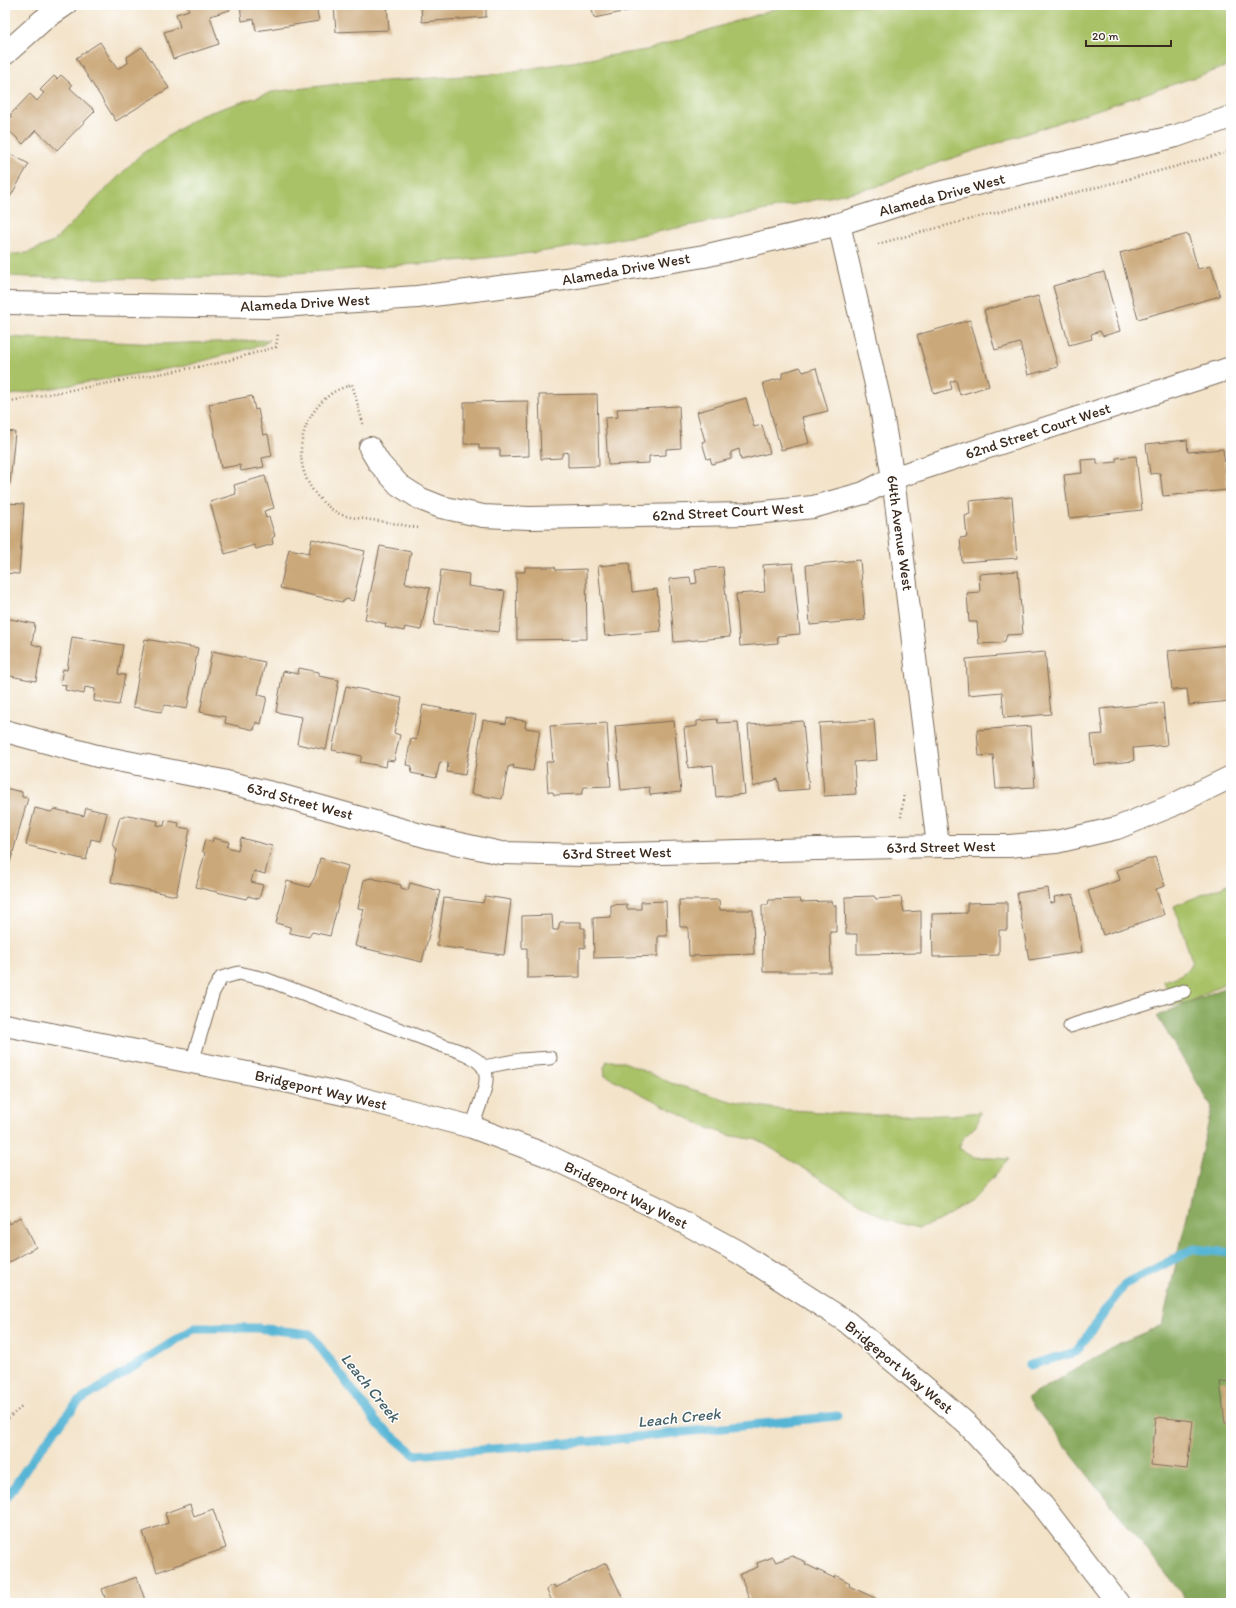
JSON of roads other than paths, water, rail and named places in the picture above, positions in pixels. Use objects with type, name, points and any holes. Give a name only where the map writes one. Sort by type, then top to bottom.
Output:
[{"type":"street","points":[[5,54],[43,20],[65,5]]},
{"type":"street","name":"Alameda Drive West","points":[[5,303],[266,307],[417,298],[564,279],[704,256],[839,224],[926,196],[1176,136],[1231,117]]},
{"type":"street","name":"64th Avenue West","points":[[839,224],[880,402],[893,478],[938,846]]},
{"type":"street","name":"62nd Street Court West","points":[[370,448],[379,463],[399,485],[421,498],[441,507],[482,516],[529,518],[746,514],[813,507],[864,493],[893,478],[1231,368]]},
{"type":"street","name":"63rd Street West","points":[[5,731],[98,756],[218,780],[276,794],[428,837],[501,853],[584,855],[938,846],[1009,846],[1064,840],[1116,828],[1171,806],[1231,777]]},
{"type":"street","name":"Bridgeport Way West","points":[[5,1025],[192,1062],[352,1096],[472,1127],[546,1156],[661,1210],[738,1252],[846,1322],[917,1381],[969,1426],[1043,1506],[1118,1603]]},
{"type":"lane","points":[[192,1062],[212,992],[221,978],[239,974],[265,979],[441,1045],[465,1052],[475,1058],[484,1067],[488,1081],[472,1127]]},
{"type":"lane","points":[[1070,1026],[1184,991]]},
{"type":"lane","points":[[484,1067],[520,1060],[550,1058]]},
{"type":"waterway","name":"Leach Creek","points":[[1030,1365],[1076,1352],[1125,1284],[1194,1249],[1231,1253]]},
{"type":"waterway","name":"Leach Creek","points":[[5,1500],[37,1453],[78,1402],[195,1328],[257,1328],[310,1334],[377,1423],[415,1455],[608,1440],[837,1416]]}]
